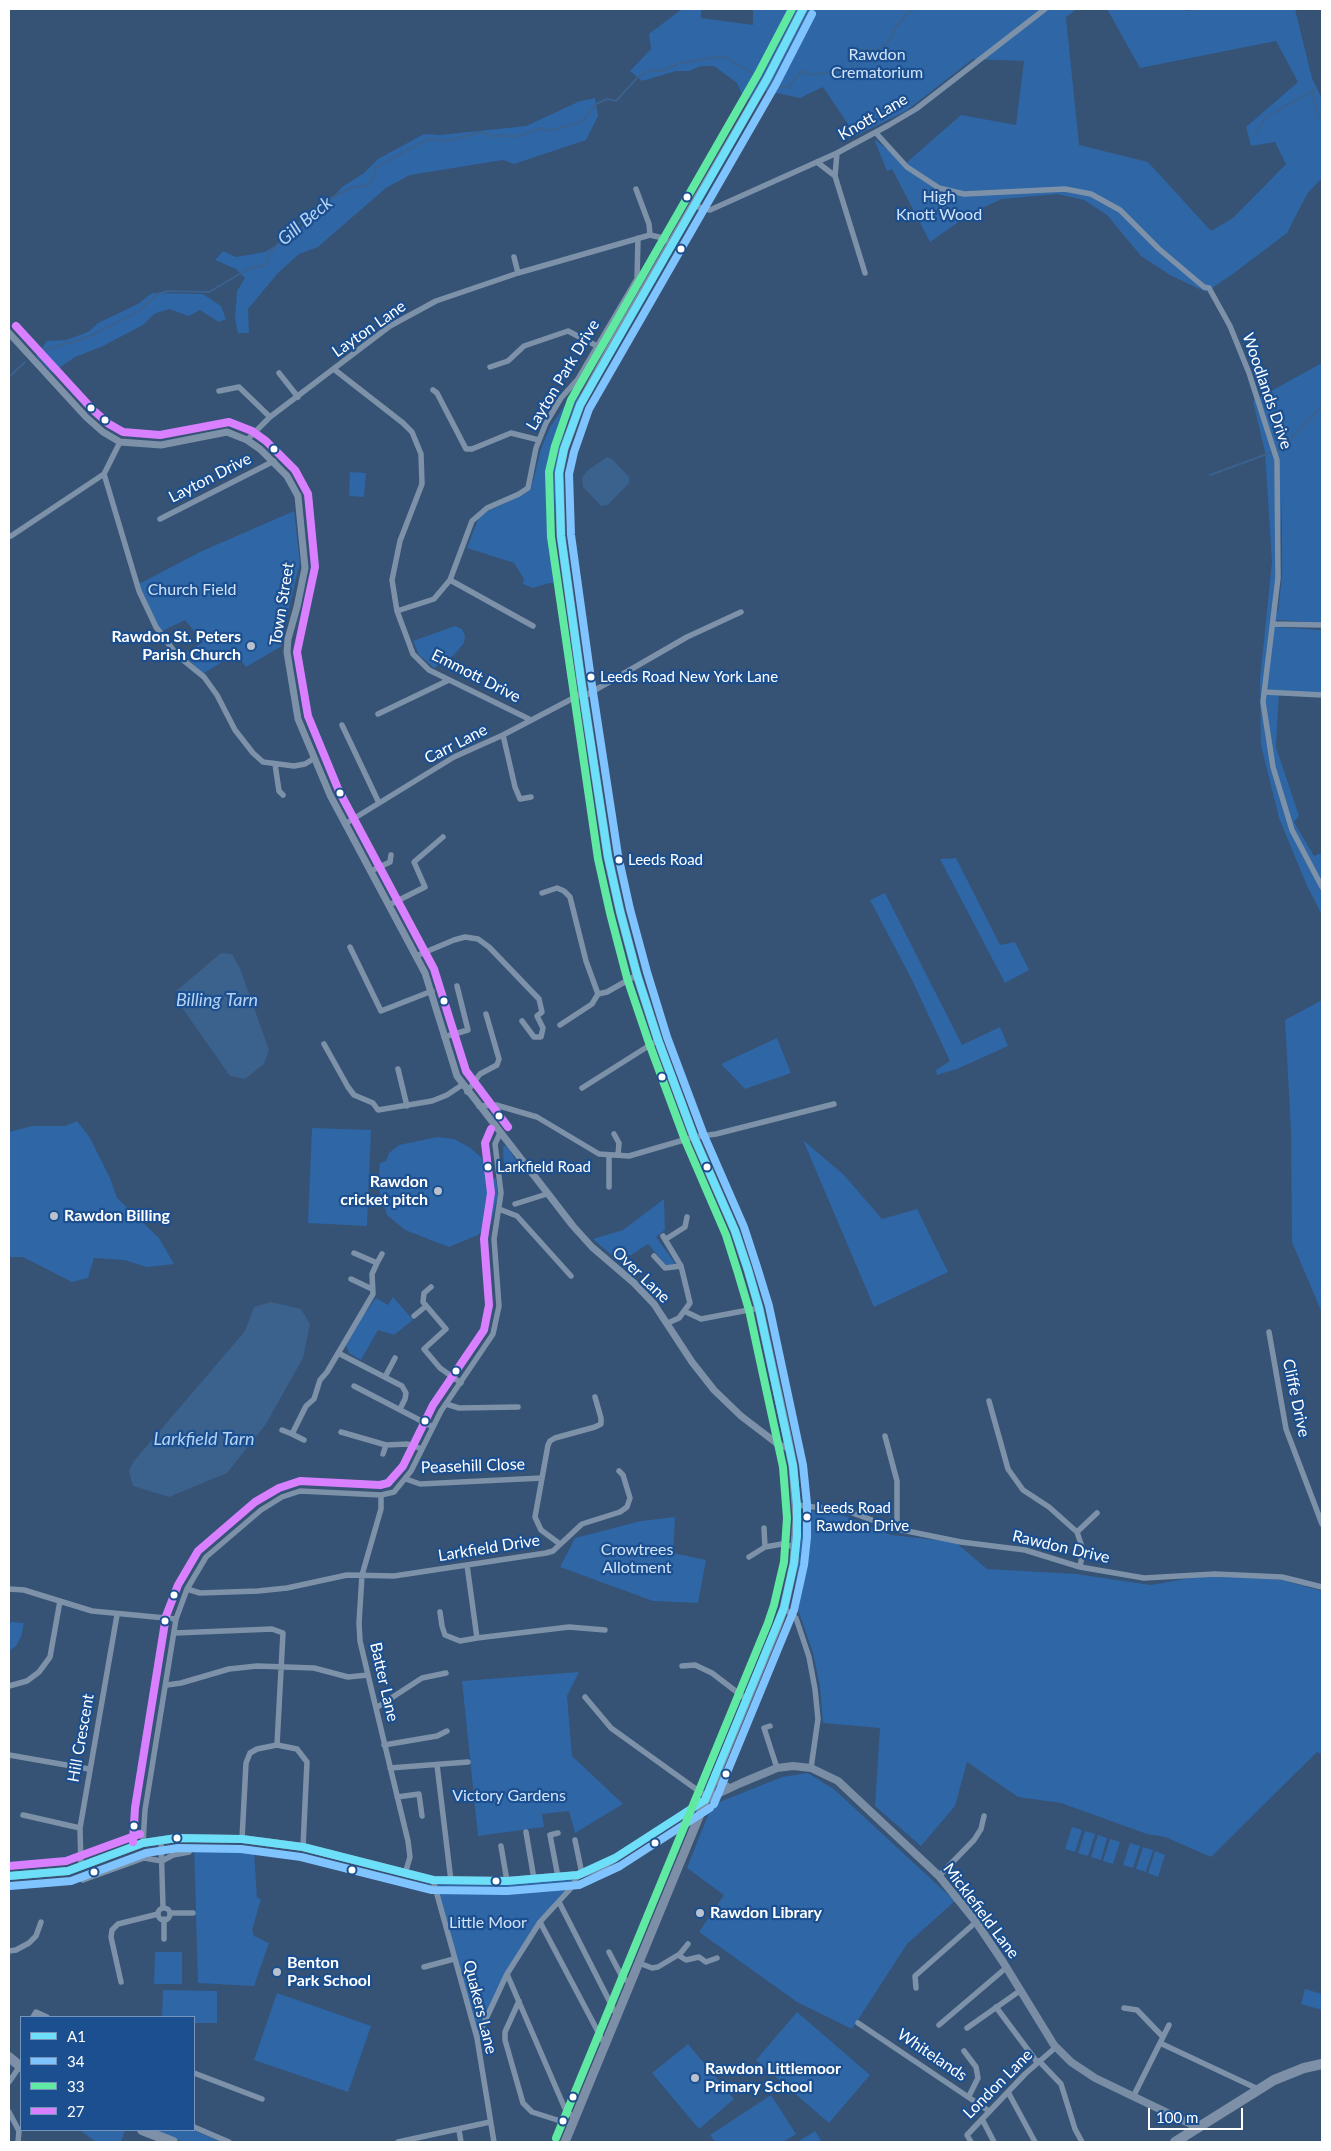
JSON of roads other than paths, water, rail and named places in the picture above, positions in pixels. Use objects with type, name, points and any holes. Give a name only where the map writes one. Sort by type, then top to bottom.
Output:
[{"type":"highway","points":[[9,2057],[20,2065]]},
{"type":"highway","points":[[1175,2142],[1258,2089],[1304,2068],[1322,2064]]},
{"type":"highway","points":[[143,2131],[155,2139],[173,2142]]},
{"type":"main road","points":[[565,2142],[605,2044],[618,2018],[639,1962],[697,1825],[706,1798],[784,1608],[796,1547],[797,1504],[790,1448],[758,1308],[734,1231],[694,1137],[658,1040],[637,975],[609,862],[583,695],[562,536],[559,474],[564,449],[580,406],[617,337],[695,206],[767,79],[803,9]]},
{"type":"main road","name":"Micklefield Lane","points":[[580,1875],[615,1858],[706,1798],[777,1768],[793,1766],[811,1768],[838,1780],[939,1876],[976,1922],[1007,1967],[1056,2047],[1082,2071],[1199,2128]]},
{"type":"main road","points":[[716,1774],[721,1784],[729,1788]]},
{"type":"main road","points":[[9,1876],[68,1871],[144,1843],[177,1838],[242,1840],[303,1848],[433,1880],[507,1881],[580,1875]]},
{"type":"main road","name":"Micklefield Lane","points":[[1187,2121],[1210,2120]]},
{"type":"street","name":"Knott Lane","points":[[695,206],[710,210],[837,153],[876,133],[916,109],[1045,9]]},
{"type":"street","name":"Woodlands Drive","points":[[876,133],[907,167],[939,188],[964,194],[1065,189],[1091,194],[1120,210],[1159,249],[1204,287],[1208,288],[1230,326],[1248,373],[1275,455],[1278,578],[1263,702],[1273,767],[1292,830],[1322,887]]},
{"type":"street","points":[[837,153],[835,176],[865,272]]},
{"type":"street","points":[[817,162],[835,176]]},
{"type":"street","points":[[636,190],[650,235],[663,238],[672,245]]},
{"type":"street","name":"Layton Lane","points":[[247,440],[270,417],[335,370],[390,326],[436,301],[518,273],[650,235]]},
{"type":"street","name":"Layton Park Drive","points":[[397,611],[434,600],[450,580],[472,521],[487,508],[528,488],[539,440],[546,424],[561,398],[578,379],[637,279],[638,238]]},
{"type":"street","points":[[514,257],[518,273]]},
{"type":"street","points":[[490,367],[508,361],[524,346],[568,331],[597,346]]},
{"type":"street","points":[[9,333],[86,417],[120,442],[104,474],[11,536]]},
{"type":"street","name":"Emmott Drive","points":[[335,370],[403,423],[412,432],[421,454],[422,484],[400,541],[393,568],[393,595],[397,611],[417,660],[429,670],[531,720]]},
{"type":"street","points":[[278,373],[298,397]]},
{"type":"street","points":[[219,391],[239,387],[270,417]]},
{"type":"street","points":[[433,390],[438,393],[466,449],[472,449],[511,433],[539,440]]},
{"type":"street","name":"Town Street","points":[[120,442],[160,444],[227,432],[247,440],[274,461],[298,496],[305,568],[288,639],[287,652],[298,719],[313,759],[345,824],[416,956],[432,991],[449,1057],[462,1085],[500,1133]]},
{"type":"street","name":"Layton Drive","points":[[160,519],[274,461]]},
{"type":"street","points":[[104,474],[139,591],[156,627],[177,655],[204,677],[217,695],[235,730],[253,753],[264,762],[294,766],[305,764],[313,759]]},
{"type":"street","points":[[450,580],[533,626]]},
{"type":"street","name":"Carr Lane","points":[[345,824],[454,757],[583,695],[687,637],[741,612]]},
{"type":"street","points":[[1273,624],[1322,625]]},
{"type":"street","points":[[378,714],[449,680]]},
{"type":"street","points":[[1264,692],[1322,695]]},
{"type":"street","points":[[342,725],[379,803]]},
{"type":"street","points":[[503,735],[515,787],[520,799],[531,797]]},
{"type":"street","points":[[275,764],[279,791],[283,795]]},
{"type":"street","points":[[389,905],[425,887],[414,862],[443,838]]},
{"type":"street","points":[[371,871],[390,862],[391,855]]},
{"type":"street","points":[[542,892],[557,888],[564,891],[570,897],[586,961],[598,994]]},
{"type":"street","points":[[416,956],[454,940],[465,937],[478,939],[489,947],[535,994],[541,1003],[545,1014],[537,1016],[544,1032],[539,1038],[534,1036],[522,1021]]},
{"type":"street","points":[[350,947],[381,1011],[432,991]]},
{"type":"street","points":[[560,1025],[592,1004],[598,994],[607,992],[637,975]]},
{"type":"street","points":[[444,1037],[468,1030],[457,986]]},
{"type":"street","points":[[467,1092],[480,1074],[497,1065],[499,1059],[486,1014]]},
{"type":"street","points":[[582,1088],[658,1040]]},
{"type":"street","points":[[324,1044],[354,1094],[372,1103],[378,1110],[432,1101],[447,1095],[462,1085]]},
{"type":"street","points":[[398,1069],[407,1106]]},
{"type":"street","points":[[479,1106],[496,1105],[537,1117],[599,1154],[618,1155],[651,1151],[694,1137],[716,1134],[834,1104]]},
{"type":"street","points":[[144,1843],[146,1804],[176,1619],[187,1589],[206,1557],[253,1516],[282,1497],[300,1491],[313,1490],[381,1495],[394,1492],[406,1479],[446,1404],[489,1341],[496,1324],[498,1289],[494,1239],[501,1193],[495,1144],[500,1133]]},
{"type":"street","name":"Over Lane","points":[[500,1133],[547,1194],[592,1247],[634,1283],[654,1304],[692,1362],[714,1390],[741,1416],[779,1446],[790,1448]]},
{"type":"street","points":[[614,1134],[619,1143],[618,1155]]},
{"type":"street","points":[[609,1155],[609,1188]]},
{"type":"street","points":[[515,1204],[547,1194]]},
{"type":"street","points":[[499,1209],[514,1214],[521,1220],[571,1276]]},
{"type":"street","points":[[668,1323],[679,1318],[690,1303],[681,1266],[664,1238],[685,1227],[687,1217]]},
{"type":"street","points":[[354,1252],[377,1263]]},
{"type":"street","points":[[292,1434],[306,1406],[314,1399],[320,1380],[327,1372],[373,1294],[372,1274],[382,1254]]},
{"type":"street","points":[[654,1256],[666,1268],[681,1266]]},
{"type":"street","points":[[351,1279],[372,1289]]},
{"type":"street","points":[[431,1287],[424,1293],[423,1302],[446,1329],[424,1349],[440,1368],[460,1383]]},
{"type":"street","points":[[414,1316],[426,1306]]},
{"type":"street","points":[[684,1311],[694,1318],[701,1319],[758,1308]]},
{"type":"street","name":"Cliffe Drive","points":[[1269,1332],[1286,1429],[1322,1524]]},
{"type":"street","points":[[338,1353],[402,1386],[406,1393],[400,1409]]},
{"type":"street","points":[[385,1377],[395,1358]]},
{"type":"street","points":[[354,1386],[433,1428]]},
{"type":"street","points":[[560,1544],[541,1530],[537,1523],[536,1509],[550,1440],[601,1424],[595,1397]]},
{"type":"street","points":[[989,1400],[1008,1469],[1023,1490],[1049,1507],[1077,1532],[1083,1550],[1080,1567]]},
{"type":"street","points":[[446,1404],[459,1408],[518,1407]]},
{"type":"street","points":[[282,1430],[304,1440]]},
{"type":"street","points":[[341,1432],[386,1444],[408,1444],[422,1449]]},
{"type":"street","points":[[885,1436],[897,1481],[897,1529]]},
{"type":"street","points":[[383,1454],[386,1444]]},
{"type":"street","name":"Larkfield Drive","points":[[187,1589],[200,1593],[258,1591],[287,1588],[347,1575],[394,1576],[546,1553],[553,1551],[582,1524],[620,1512],[627,1507],[630,1498],[623,1475],[619,1471]]},
{"type":"street","name":"Peasehill Close","points":[[406,1479],[420,1484],[542,1478]]},
{"type":"street","name":"Batter Lane","points":[[381,1495],[381,1509],[362,1575],[359,1623],[360,1641],[408,1841],[410,1857],[406,1874]]},
{"type":"street","name":"Rawdon Drive","points":[[797,1504],[847,1511],[897,1529],[960,1542],[1025,1550],[1080,1567],[1144,1578],[1215,1574],[1282,1576],[1322,1587]]},
{"type":"street","points":[[1077,1532],[1097,1513]]},
{"type":"street","points":[[764,1528],[764,1547]]},
{"type":"street","points":[[749,1557],[764,1547],[782,1544],[796,1547]]},
{"type":"street","points":[[467,1565],[477,1638]]},
{"type":"street","points":[[9,1589],[24,1590],[92,1611],[176,1619]]},
{"type":"street","points":[[9,1686],[27,1681],[39,1672],[50,1658],[60,1601]]},
{"type":"street","points":[[784,1608],[796,1618],[813,1674],[818,1719],[811,1768]]},
{"type":"street","points":[[440,1612],[445,1635],[460,1641],[569,1627],[604,1630]]},
{"type":"street","name":"Hill Crescent","points":[[81,1867],[80,1828],[117,1614]]},
{"type":"street","points":[[175,1633],[281,1630],[283,1639],[277,1745]]},
{"type":"street","points":[[682,1666],[695,1664],[712,1673],[746,1699]]},
{"type":"street","points":[[166,1684],[181,1683],[229,1669],[314,1668],[357,1678],[368,1675]]},
{"type":"street","points":[[376,1708],[422,1678],[446,1673]]},
{"type":"street","points":[[586,1696],[612,1728],[706,1798]]},
{"type":"street","points":[[770,1726],[764,1728],[777,1768]]},
{"type":"street","points":[[384,1745],[437,1736],[448,1732]]},
{"type":"street","points":[[242,1840],[246,1763],[250,1754],[258,1749],[277,1745],[297,1749],[307,1762],[303,1848]]},
{"type":"street","points":[[9,1755],[89,1769]]},
{"type":"street","points":[[390,1768],[468,1762]]},
{"type":"street","points":[[437,1765],[451,1881]]},
{"type":"street","points":[[397,1797],[419,1794],[422,1816]]},
{"type":"street","points":[[23,1815],[80,1828]]},
{"type":"street","points":[[939,1876],[974,1840],[981,1829],[984,1816]]},
{"type":"street","points":[[526,1832],[534,1879]]},
{"type":"street","points":[[558,1833],[550,1835],[558,1877]]},
{"type":"street","points":[[121,1982],[111,1937],[112,1930],[118,1924],[158,1914],[164,1908],[161,1840]]},
{"type":"street","points":[[477,2038],[507,1974],[540,1922],[572,1887],[580,1875],[575,1840]]},
{"type":"street","points":[[501,1846],[507,1881]]},
{"type":"street","points":[[83,1880],[144,1858],[162,1860],[173,1855],[189,1852]]},
{"type":"street","name":"Quakers Lane","points":[[433,1880],[477,2038],[494,2142]]},
{"type":"street","points":[[559,1902],[618,2018]]},
{"type":"street","points":[[164,1908],[170,1913],[193,1913]]},
{"type":"street","points":[[164,1920],[168,1918],[170,1913]]},
{"type":"street","points":[[158,1914],[164,1920],[164,1939]]},
{"type":"street","points":[[9,1951],[16,1950],[29,1943],[36,1936],[42,1922]]},
{"type":"street","points":[[540,1922],[605,2044]]},
{"type":"street","points":[[916,1988],[915,1976],[976,1922]]},
{"type":"street","points":[[639,1962],[652,1968],[658,1967],[668,1959],[679,1956],[688,1944]]},
{"type":"street","points":[[609,1952],[622,1977],[631,1984]]},
{"type":"street","points":[[679,1956],[686,1960],[699,1956],[706,1962],[717,1958]]},
{"type":"street","points":[[424,1967],[454,1959]]},
{"type":"street","points":[[939,2025],[1007,1967]]},
{"type":"street","points":[[507,1974],[566,2111],[574,2121]]},
{"type":"street","points":[[967,2028],[1021,1990]]},
{"type":"street","points":[[519,2001],[509,2024],[505,2040],[527,2108],[574,2121]]},
{"type":"street","points":[[996,2007],[1038,2062],[1061,2084],[1075,2129],[1082,2142]]},
{"type":"street","points":[[1124,2008],[1137,2010],[1163,2036]]},
{"type":"street","name":"Whitelands","points":[[858,2023],[990,2111]]},
{"type":"street","points":[[1133,2096],[1169,2024]]},
{"type":"street","points":[[1160,2043],[1258,2089]]},
{"type":"street","name":"London Lane","points":[[971,2142],[967,2135],[1038,2062],[1056,2047]]},
{"type":"street","points":[[964,2051],[976,2067],[978,2078],[968,2096]]},
{"type":"street","points":[[9,2082],[20,2067]]},
{"type":"street","points":[[195,2073],[262,2099]]},
{"type":"street","points":[[1008,2092],[1036,2142]]},
{"type":"street","points":[[9,2112],[19,2131],[18,2142]]},
{"type":"street","points":[[982,2119],[994,2142]]},
{"type":"street","points":[[398,2142],[490,2122]]},
{"type":"street","points":[[195,2127],[230,2142]]},
{"type":"street","points":[[459,2130],[461,2142]]},
{"type":"water","points":[[607,457],[612,459],[629,477],[629,483],[608,505],[601,506],[583,487],[582,478],[588,470]]},
{"type":"water","name":"Billing Tarn","points":[[221,953],[232,954],[240,968],[269,1050],[264,1064],[245,1079],[230,1076],[178,1002],[176,991]]},
{"type":"water","name":"Larkfield Tarn","points":[[271,1302],[301,1309],[310,1324],[303,1358],[266,1424],[227,1473],[169,1497],[133,1486],[129,1471],[134,1461],[245,1331],[254,1307]]},
{"type":"waterway","name":"Gill Beck","points":[[771,84],[775,87],[788,87],[802,71],[810,75],[853,69],[853,56],[860,50],[878,50],[890,40],[895,28],[912,9]]},
{"type":"waterway","name":"Gill Beck","points":[[37,350],[48,349],[88,337],[138,312],[157,294],[168,291],[209,292],[250,268],[266,265],[269,254],[287,234],[320,204],[350,188],[368,185],[374,176],[375,168],[427,139],[447,141],[481,132],[492,136],[519,136],[542,128],[547,131],[582,122],[596,104],[607,99],[616,101],[637,78],[649,70],[661,71],[680,63],[723,56],[759,77]]},
{"type":"waterway","points":[[1255,134],[1266,117],[1316,89]]},
{"type":"waterway","points":[[1312,91],[1318,115],[1322,120]]},
{"type":"waterway","name":"Gill Beck","points":[[9,377],[25,362]]},
{"type":"waterway","points":[[1210,475],[1281,449],[1322,406]]},
{"type":"place","name":"Rawdon St. Peters Parish Church","points":[[251,646]]},
{"type":"place","name":"Leeds Road New York Lane","points":[[591,677]]},
{"type":"place","name":"Leeds Road","points":[[619,860]]},
{"type":"place","name":"Larkfield Road","points":[[488,1167]]},
{"type":"place","name":"Rawdon cricket pitch","points":[[438,1191]]},
{"type":"place","name":"Rawdon Billing","points":[[54,1216]]},
{"type":"place","name":"Leeds Road Rawdon Drive","points":[[807,1517]]},
{"type":"place","name":"Rawdon Library","points":[[700,1913]]},
{"type":"place","name":"Benton Park School","points":[[277,1972]]},
{"type":"place","name":"Rawdon Littlemoor Primary School","points":[[695,2078]]},
{"type":"park label","name":"Rawdon Crematorium","points":[[877,64]]},
{"type":"park label","name":"High Knott Wood","points":[[939,206]]},
{"type":"park label","name":"Church Field","points":[[192,590]]},
{"type":"park label","name":"Crowtrees Allotment","points":[[637,1559]]},
{"type":"park label","name":"Victory Gardens","points":[[509,1796]]},
{"type":"park label","name":"Little Moor","points":[[488,1923]]}]
